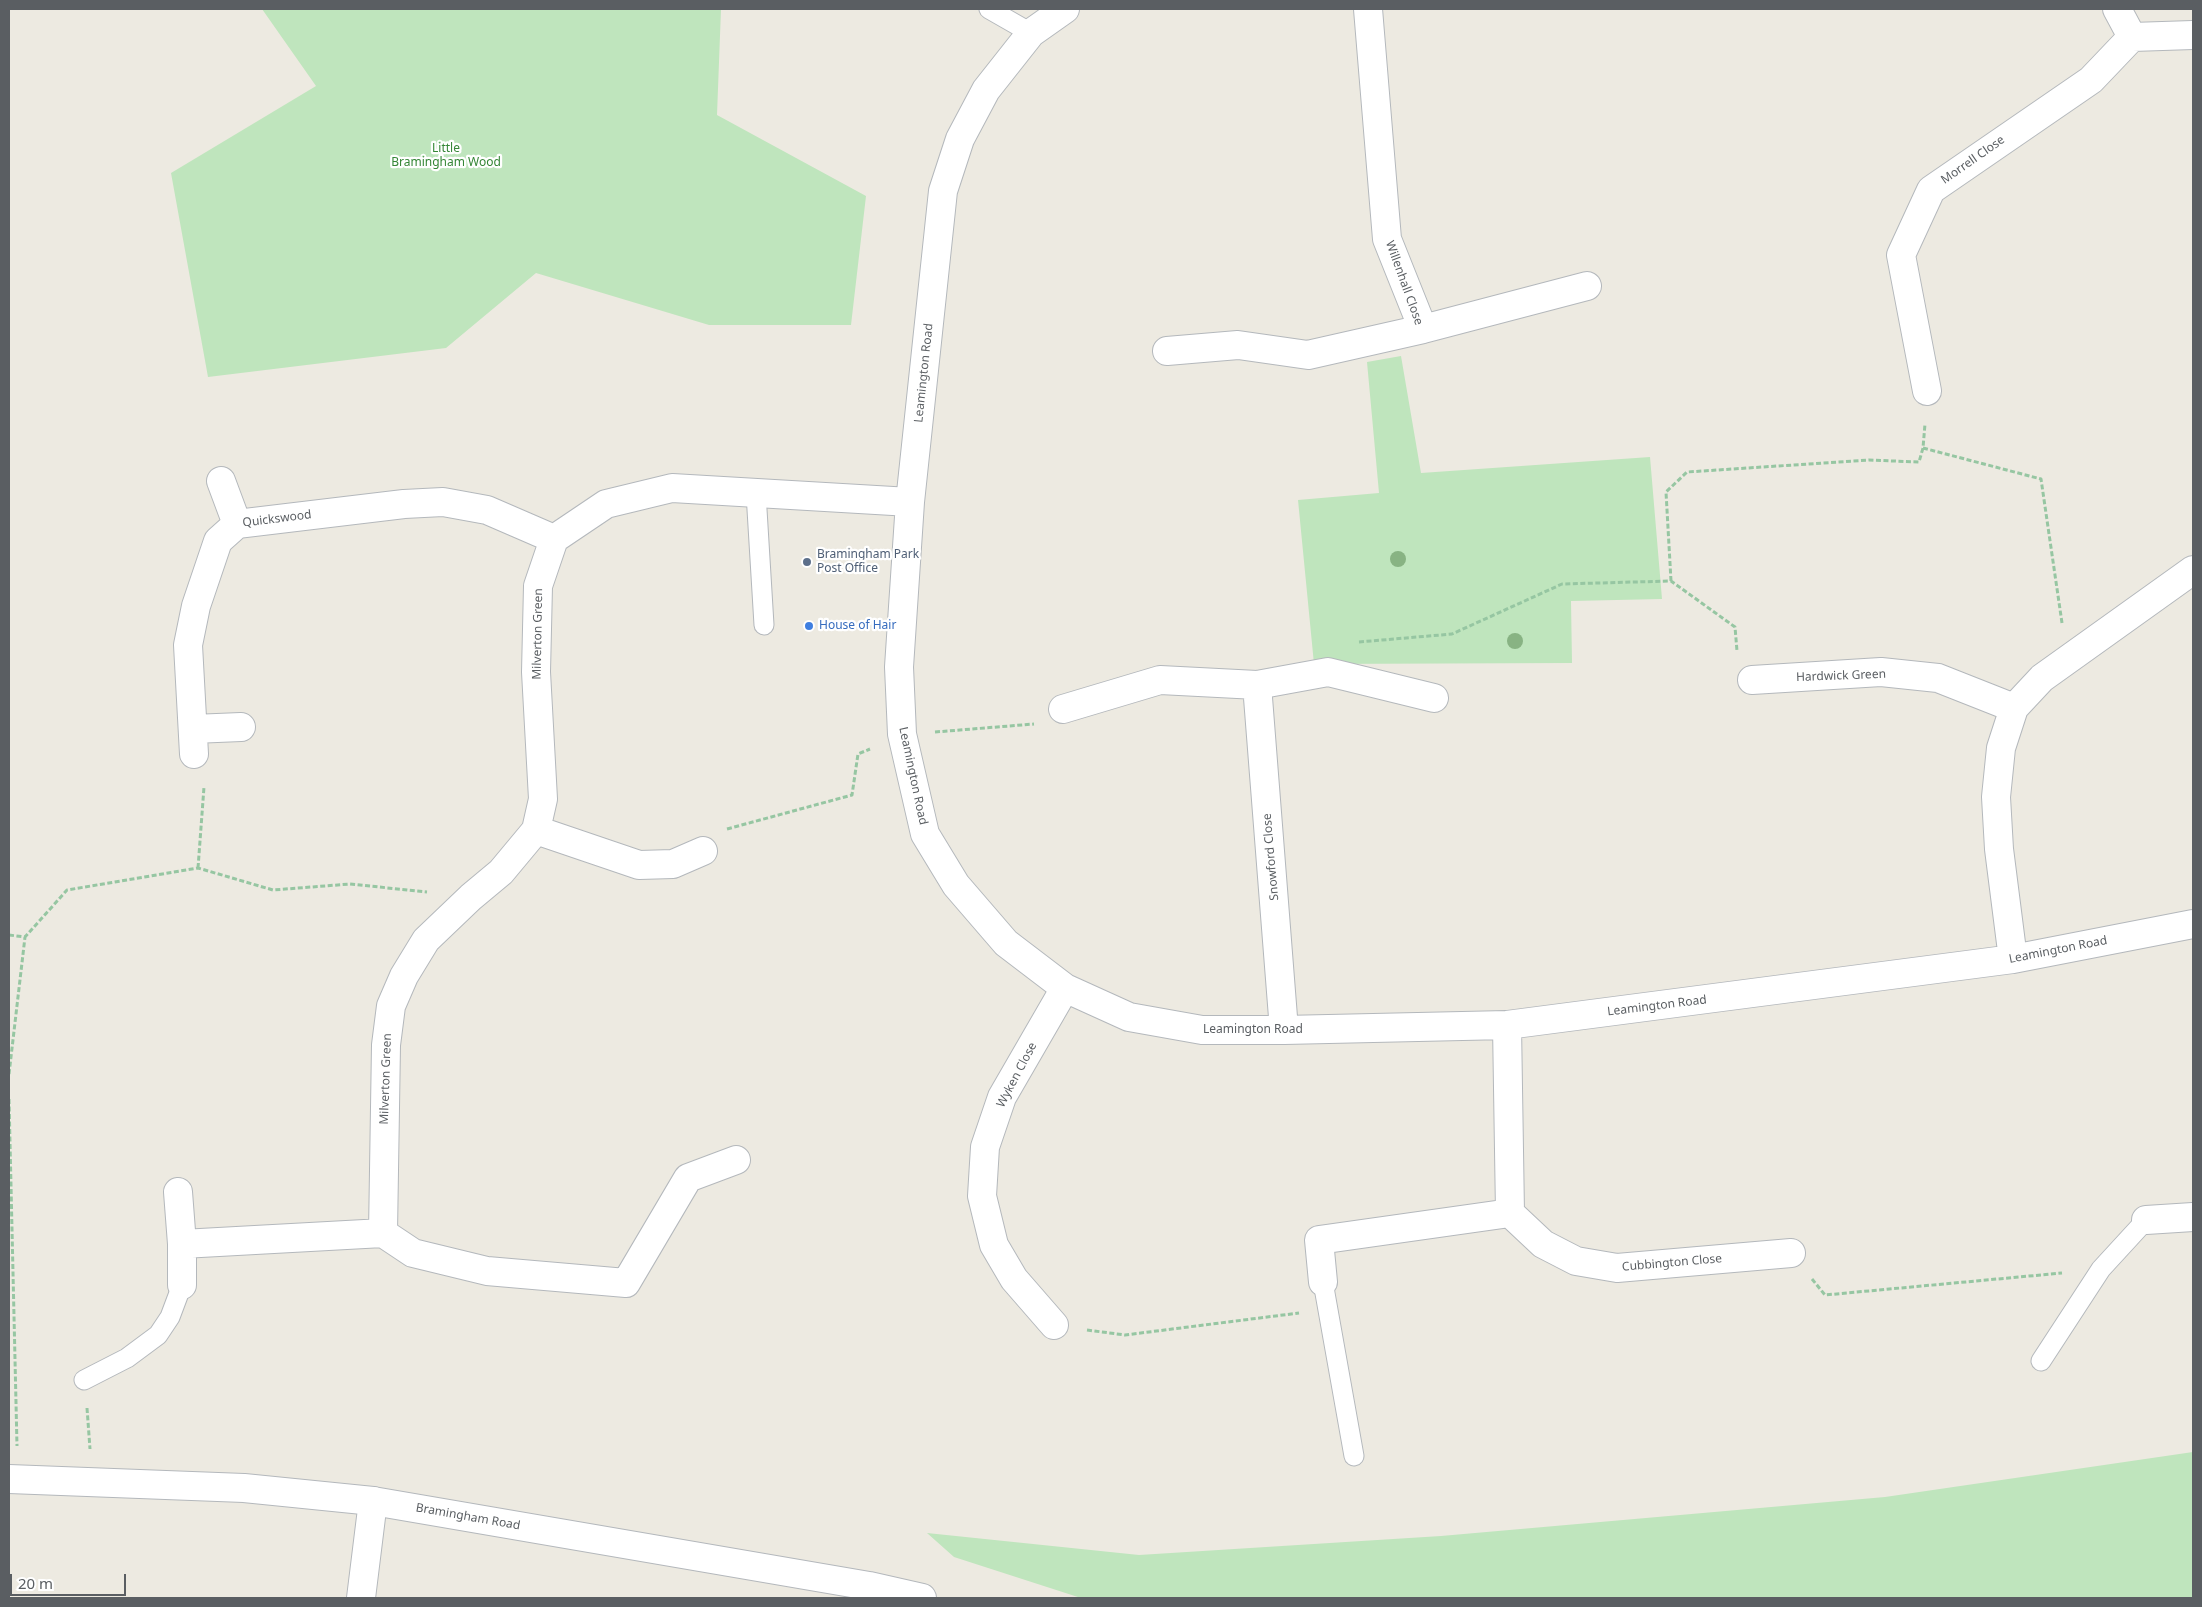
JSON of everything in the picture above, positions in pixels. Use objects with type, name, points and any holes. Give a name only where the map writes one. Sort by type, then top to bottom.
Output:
[{"type":"street","name":"Leamington Road","points":[[1065,9],[1031,33],[986,90],[960,139],[943,191],[910,502],[899,667],[902,734],[925,834],[956,885],[1006,943],[1065,988],[1129,1017],[1202,1030],[1284,1030],[1507,1025],[2013,959],[2193,924]]},
{"type":"street","name":"Willenhall Close","points":[[1167,351],[1238,345],[1308,355],[1422,329],[1387,238],[1368,9]]},
{"type":"street","points":[[2117,9],[2132,37],[2193,35]]},
{"type":"street","name":"Morrell Close","points":[[1926,391],[1902,254],[1931,190],[2090,80],[2132,37]]},
{"type":"street","points":[[1422,329],[1587,286]]},
{"type":"street","points":[[221,481],[237,524]]},
{"type":"street","points":[[554,539],[606,504],[672,488],[910,502]]},
{"type":"street","name":"Quickswood","points":[[194,742],[188,645],[195,614],[218,541],[237,524],[404,504],[443,502],[487,510],[554,539]]},
{"type":"street","name":"Milverton Green","points":[[384,1233],[386,1045],[391,1006],[404,976],[426,940],[470,897],[501,872],[536,830],[543,799],[536,672],[538,586],[554,539]]},
{"type":"street","points":[[2013,959],[1999,849],[1996,797],[2001,748],[2014,708],[2042,678],[2193,570]]},
{"type":"street","points":[[1063,709],[1160,680],[1257,685],[1328,672],[1434,698]]},
{"type":"street","name":"Hardwick Green","points":[[1752,680],[1881,672],[1938,678],[2014,708]]},
{"type":"street","name":"Snowford Close","points":[[1257,685],[1284,1030]]},
{"type":"street","points":[[194,742],[241,726]]},
{"type":"street","points":[[536,830],[639,865],[673,864],[703,851]]},
{"type":"street","name":"Wyken Close","points":[[1054,1325],[1014,1280],[994,1245],[982,1196],[985,1148],[1002,1097],[1065,988]]},
{"type":"street","points":[[1323,1282],[1319,1240],[1510,1213],[1507,1025]]},
{"type":"street","points":[[182,1244],[384,1233],[413,1253],[487,1270],[626,1283],[688,1178],[736,1160]]},
{"type":"street","points":[[178,1192],[182,1244],[182,1285]]},
{"type":"street","name":"Cubbington Close","points":[[1510,1213],[1543,1244],[1576,1262],[1617,1268],[1791,1253]]},
{"type":"street","points":[[2146,1220],[2193,1218]]},
{"type":"street","name":"Bramingham Road","points":[[13,1479],[244,1488],[373,1501],[869,1586],[922,1598]]},
{"type":"street","points":[[360,1598],[373,1501]]},
{"type":"lane","points":[[989,9],[1031,33]]},
{"type":"lane","points":[[756,493],[764,625]]},
{"type":"lane","points":[[2041,1361],[2101,1269],[2146,1220]]},
{"type":"lane","points":[[1323,1282],[1354,1456]]},
{"type":"lane","points":[[84,1380],[127,1358],[158,1335],[170,1317],[182,1285]]},
{"type":"path","points":[[1671,581],[1666,492],[1687,472],[1869,460],[1919,462],[1923,448],[1926,391]]},
{"type":"path","points":[[1923,448],[2041,479],[2067,661]]},
{"type":"path","points":[[1353,642],[1452,634],[1562,584],[1671,581],[1735,627],[1738,660],[1752,680]]},
{"type":"path","points":[[194,742],[204,767],[204,804],[198,868]]},
{"type":"path","points":[[9,1074],[25,937],[67,890],[198,868],[274,890],[350,884],[470,897]]},
{"type":"path","points":[[9,935],[25,937]]},
{"type":"path","points":[[9,1099],[13,1479]]},
{"type":"path","points":[[1791,1253],[1826,1296],[2101,1269]]},
{"type":"path","points":[[1054,1325],[1125,1335],[1327,1309]]},
{"type":"path","points":[[84,1380],[94,1482]]},
{"type":"green space","name":"Little Bramingham Wood","points":[[262,9],[721,9],[717,115],[866,196],[851,325],[709,325],[536,273],[446,348],[208,377],[171,173],[316,86]]},
{"type":"green space","points":[[1401,356],[1421,473],[1650,457],[1662,599],[1571,601],[1572,663],[1314,664],[1298,500],[1379,493],[1367,362]]},
{"type":"green space","points":[[2193,1452],[2193,1598],[1081,1598],[954,1557],[927,1533],[1139,1555],[1441,1536],[1885,1497]]},
{"type":"place","name":"Bramingham Park Post Office","points":[[807,562]]},
{"type":"place","name":"House of Hair","points":[[809,626]]}]
